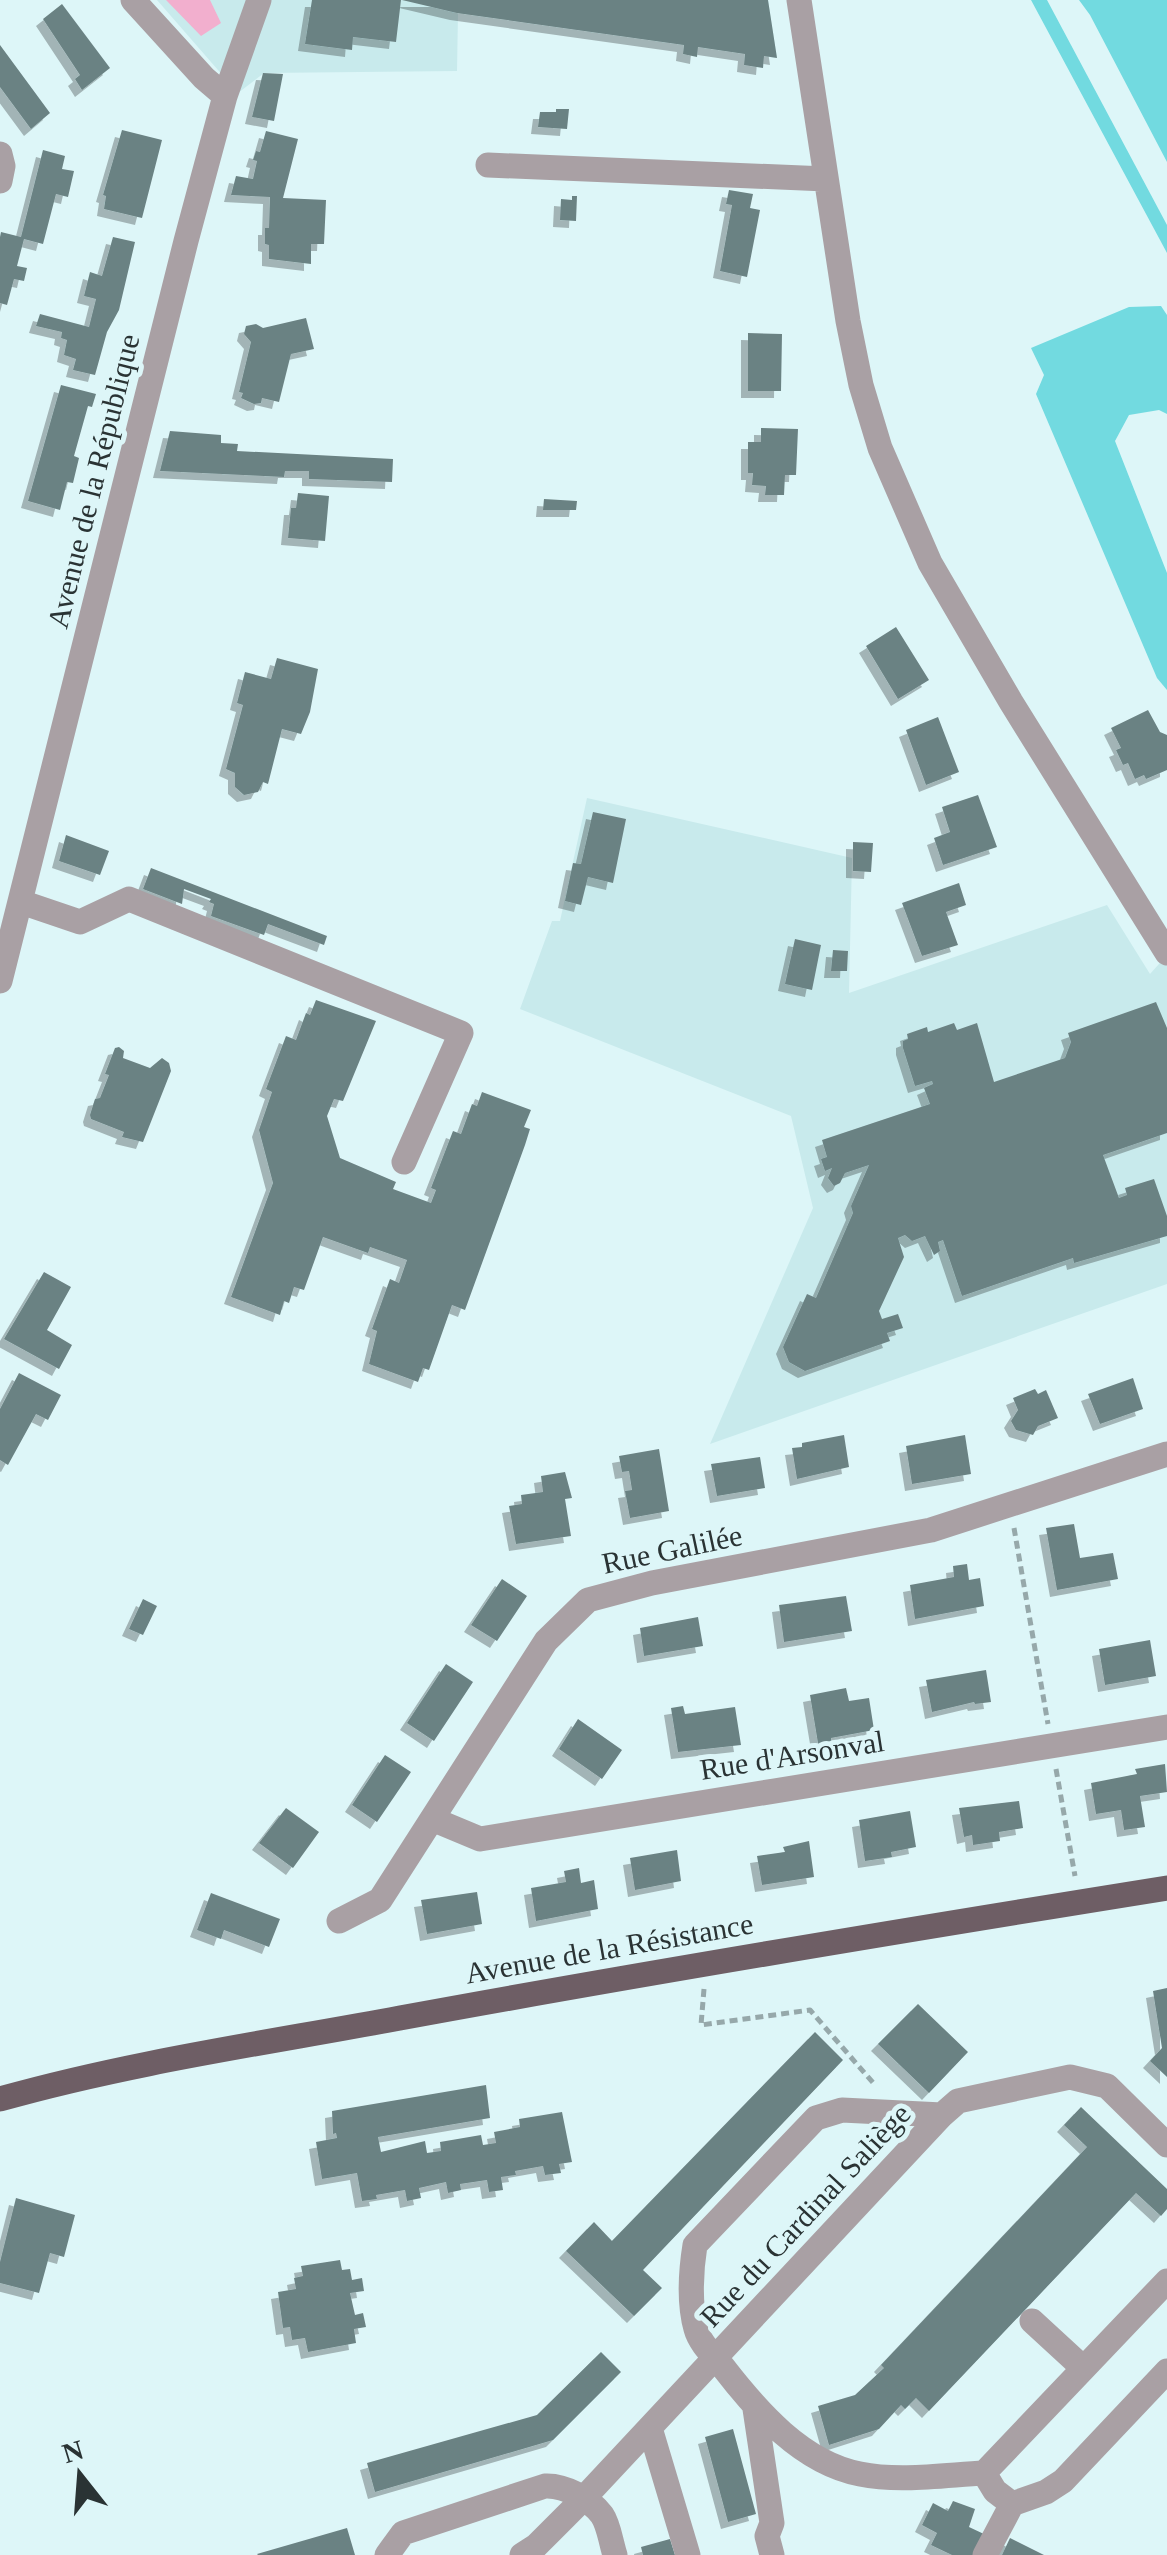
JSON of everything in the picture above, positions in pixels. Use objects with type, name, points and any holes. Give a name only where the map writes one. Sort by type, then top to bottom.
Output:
[{"type":"main road","name":"Avenue de la Résistance","points":[[0,2099],[65,2081],[703,1964],[1167,1888]]},
{"type":"main road","name":"Avenue de la Résistance","points":[[0,2082],[65,2081]]},
{"type":"street","points":[[133,0],[225,96]]},
{"type":"street","name":"Avenue de la République","points":[[0,981],[225,96],[259,0]]},
{"type":"street","points":[[799,0],[861,385],[880,448],[930,563],[1167,953]]},
{"type":"street","points":[[0,154],[0,181]]},
{"type":"street","points":[[488,164],[826,179]]},
{"type":"street","points":[[21,902],[80,922],[129,899],[461,1033],[404,1162]]},
{"type":"street","name":"Rue Galilée","points":[[339,1921],[380,1900],[546,1642],[588,1600],[931,1530],[1167,1454]]},
{"type":"street","name":"Rue d'Arsonval","points":[[432,1819],[480,1839],[1167,1727]]},
{"type":"street","name":"Rue du Cardinal Saliège","points":[[522,2555],[583,2498],[958,2102],[1070,2077],[1108,2086],[1167,2145]]},
{"type":"street","name":"Rue du Cardinal Saliège","points":[[716,2359],[696,2329],[691,2271],[695,2244],[816,2118],[842,2110],[942,2115]]},
{"type":"street","points":[[716,2359],[756,2409],[801,2447],[826,2462],[860,2474],[984,2473],[1167,2282]]},
{"type":"street","points":[[1032,2320],[1082,2367]]},
{"type":"street","points":[[986,2555],[1012,2504],[1046,2492],[1063,2480],[1167,2372]]},
{"type":"street","points":[[756,2409],[772,2523],[767,2536],[772,2555]]},
{"type":"street","points":[[650,2428],[688,2555]]},
{"type":"street","points":[[984,2473],[994,2491],[1012,2504]]},
{"type":"street","points":[[387,2555],[403,2533],[545,2486],[556,2486],[583,2498],[603,2516],[615,2555]]},
{"type":"path","points":[[1010,1505],[1078,1902]]},
{"type":"path","points":[[703,1964],[701,2025],[810,2010],[900,2113]]},
{"type":"shaded area","points":[[157,0],[768,0],[777,58],[458,13],[457,71],[264,73],[238,93]]},
{"type":"shaded area","points":[[166,0],[210,0],[221,23],[201,36]]},
{"type":"shaded area","points":[[587,798],[852,858],[849,993],[1107,905],[1150,974],[1167,955],[1167,1284],[710,1444],[813,1208],[791,1116],[520,1009],[552,921],[560,921]]},
{"type":"water","points":[[1031,0],[1047,0],[1167,225],[1167,253]]},
{"type":"water","points":[[1079,0],[1167,0],[1167,162],[1090,15]]},
{"type":"water","points":[[1161,306],[1167,315],[1167,414],[1159,410],[1129,415],[1115,441],[1167,573],[1167,690],[1157,678],[1036,394],[1044,375],[1031,348],[1129,307]]},
{"type":"building","points":[[312,0],[401,0],[396,42],[353,37],[352,50],[305,44]]},
{"type":"building","points":[[402,0],[768,0],[777,58],[764,56],[763,68],[744,65],[745,54],[698,47],[697,57],[683,54],[684,45],[457,13]]},
{"type":"building","points":[[62,4],[110,68],[82,90],[75,79],[80,75],[43,19]]},
{"type":"building","points":[[0,45],[50,113],[31,129],[0,87]]},
{"type":"building","points":[[263,73],[283,74],[274,121],[252,117]]},
{"type":"building","points":[[569,109],[567,129],[538,127],[540,112]]},
{"type":"building","points":[[122,130],[162,140],[142,218],[104,209],[103,195]]},
{"type":"building","points":[[266,131],[298,139],[283,198],[326,200],[324,244],[311,244],[311,264],[269,259],[265,228],[269,228],[270,197],[231,195],[236,176],[253,179],[257,161],[253,160],[256,151],[260,152]]},
{"type":"building","points":[[43,150],[65,156],[62,169],[74,171],[68,197],[56,194],[43,244],[24,239],[17,266],[27,268],[24,281],[14,279],[7,305],[0,303],[1,232],[21,237]]},
{"type":"building","points":[[729,190],[753,194],[750,208],[760,210],[747,277],[720,271],[732,205],[726,204]]},
{"type":"building","points":[[572,196],[577,196],[576,221],[560,220],[561,199],[572,200]]},
{"type":"building","points":[[113,237],[135,242],[119,310],[107,332],[95,375],[73,370],[76,359],[64,355],[67,340],[61,338],[62,332],[36,326],[40,314],[89,327],[96,299],[84,296],[90,272],[102,276]]},
{"type":"building","points":[[306,318],[314,349],[291,354],[279,402],[262,398],[261,403],[254,404],[241,398],[243,393],[239,392],[251,342],[244,334],[246,326],[256,324],[263,328]]},
{"type":"building","points":[[748,333],[782,334],[781,391],[748,391]]},
{"type":"building","points":[[61,385],[96,394],[92,407],[88,406],[74,456],[79,458],[73,483],[67,482],[60,510],[28,501]]},
{"type":"building","points":[[761,428],[798,429],[796,475],[785,475],[784,495],[765,495],[766,486],[752,485],[748,442],[761,442]]},
{"type":"building","points":[[170,431],[221,435],[221,443],[238,444],[237,451],[393,459],[392,482],[309,479],[309,471],[285,471],[284,477],[160,471]]},
{"type":"building","points":[[298,493],[329,496],[325,541],[288,538],[291,508],[296,508]]},
{"type":"building","points":[[544,499],[577,501],[576,510],[543,510]]},
{"type":"building","points":[[896,627],[929,680],[898,699],[866,646]]},
{"type":"building","points":[[277,658],[318,669],[310,712],[301,734],[282,729],[268,784],[263,782],[258,792],[244,795],[235,787],[235,773],[226,769],[243,705],[237,703],[245,672],[271,679]]},
{"type":"building","points":[[1148,710],[1160,732],[1167,735],[1167,770],[1135,779],[1128,763],[1123,765],[1116,750],[1121,748],[1111,728]]},
{"type":"building","points":[[938,717],[959,772],[926,785],[906,730]]},
{"type":"building","points":[[978,795],[997,847],[943,865],[934,838],[950,832],[942,807]]},
{"type":"building","points":[[593,812],[626,819],[613,883],[588,877],[581,905],[565,901],[573,863],[581,864]]},
{"type":"building","points":[[66,835],[109,851],[100,875],[59,861]]},
{"type":"building","points":[[853,842],[873,843],[871,872],[853,871]]},
{"type":"building","points":[[151,868],[327,936],[324,945],[268,924],[264,935],[211,916],[211,899],[184,889],[182,904],[143,889]]},
{"type":"building","points":[[959,883],[966,905],[946,912],[958,945],[922,956],[902,903]]},
{"type":"building","points":[[795,939],[821,945],[812,990],[785,984]]},
{"type":"building","points":[[833,950],[848,951],[847,971],[831,971]]},
{"type":"building","points":[[316,1000],[376,1021],[343,1101],[334,1099],[327,1116],[340,1158],[396,1182],[393,1189],[431,1203],[436,1190],[431,1188],[453,1131],[461,1134],[472,1104],[477,1106],[482,1092],[531,1110],[524,1127],[530,1129],[525,1145],[465,1310],[452,1305],[429,1370],[423,1368],[418,1382],[369,1364],[377,1331],[372,1329],[390,1279],[399,1283],[407,1260],[370,1247],[368,1253],[323,1237],[304,1290],[294,1287],[280,1315],[231,1297],[273,1183],[259,1130],[272,1092],[266,1089],[286,1036],[296,1040],[306,1013],[310,1015]]},
{"type":"building","points":[[1156,1002],[1167,1028],[1167,1133],[1103,1155],[1119,1198],[1127,1195],[1125,1188],[1154,1179],[1167,1216],[1167,1236],[1074,1263],[1073,1258],[962,1296],[943,1240],[938,1242],[940,1251],[934,1255],[925,1236],[912,1241],[905,1235],[898,1238],[904,1257],[879,1311],[882,1319],[898,1314],[903,1328],[887,1333],[890,1341],[805,1371],[789,1362],[783,1347],[807,1294],[816,1298],[869,1165],[845,1173],[834,1186],[828,1178],[832,1168],[825,1171],[821,1159],[827,1157],[822,1140],[930,1104],[924,1088],[933,1084],[932,1081],[915,1086],[903,1048],[907,1034],[954,1023],[957,1030],[977,1023],[994,1082],[1065,1058],[1071,1042],[1068,1033]]},
{"type":"building","points":[[115,1048],[124,1051],[123,1058],[150,1068],[162,1058],[169,1063],[171,1071],[143,1142],[122,1137],[124,1132],[91,1119],[95,1099],[100,1098],[109,1075],[105,1074]]},
{"type":"building","points":[[44,1272],[71,1287],[47,1330],[72,1345],[59,1369],[4,1339]]},
{"type":"building","points":[[19,1373],[61,1395],[48,1420],[36,1414],[8,1465],[0,1460],[0,1409]]},
{"type":"building","points":[[1133,1378],[1143,1409],[1100,1424],[1088,1394]]},
{"type":"building","points":[[1035,1389],[1038,1394],[1046,1390],[1058,1418],[1038,1426],[1033,1435],[1016,1430],[1011,1421],[1018,1410],[1013,1398]]},
{"type":"building","points":[[844,1435],[849,1467],[797,1479],[792,1448]]},
{"type":"building","points":[[965,1435],[971,1474],[912,1484],[906,1446]]},
{"type":"building","points":[[659,1449],[669,1511],[630,1518],[625,1491],[632,1490],[629,1471],[622,1472],[619,1456]]},
{"type":"building","points":[[760,1457],[765,1488],[717,1496],[711,1464]]},
{"type":"building","points":[[565,1472],[572,1498],[565,1499],[571,1536],[516,1544],[509,1506],[522,1504],[521,1495],[543,1492],[541,1476]]},
{"type":"building","points":[[1074,1524],[1080,1558],[1113,1553],[1118,1579],[1057,1590],[1046,1528]]},
{"type":"building","points":[[967,1564],[969,1580],[980,1578],[984,1606],[915,1619],[910,1585],[954,1577],[953,1566]]},
{"type":"building","points":[[502,1579],[527,1596],[497,1641],[471,1625]]},
{"type":"building","points":[[846,1596],[852,1631],[784,1642],[779,1605]]},
{"type":"building","points":[[143,1599],[157,1606],[143,1635],[129,1629]]},
{"type":"building","points":[[698,1617],[703,1646],[644,1656],[640,1628]]},
{"type":"building","points":[[1150,1640],[1156,1676],[1105,1685],[1099,1649]]},
{"type":"building","points":[[446,1664],[473,1682],[434,1741],[407,1723]]},
{"type":"building","points":[[986,1670],[991,1702],[932,1712],[926,1680]]},
{"type":"building","points":[[846,1688],[849,1701],[869,1698],[874,1730],[831,1738],[832,1747],[819,1749],[810,1695]]},
{"type":"building","points":[[683,1706],[685,1714],[735,1707],[741,1745],[678,1752],[671,1708]]},
{"type":"building","points":[[578,1719],[622,1750],[602,1779],[559,1749]]},
{"type":"building","points":[[385,1755],[411,1772],[377,1822],[352,1805]]},
{"type":"building","points":[[1165,1764],[1167,1792],[1140,1796],[1145,1827],[1124,1830],[1121,1810],[1096,1814],[1091,1783]]},
{"type":"building","points":[[1019,1801],[1023,1828],[999,1832],[1000,1841],[973,1845],[972,1835],[964,1837],[959,1808]]},
{"type":"building","points":[[286,1808],[319,1832],[293,1868],[259,1843]]},
{"type":"building","points":[[910,1811],[916,1847],[891,1852],[892,1857],[865,1861],[859,1820]]},
{"type":"building","points":[[809,1841],[814,1877],[762,1885],[757,1856],[785,1852],[783,1847]]},
{"type":"building","points":[[677,1850],[681,1881],[635,1890],[630,1858]]},
{"type":"building","points":[[579,1868],[581,1883],[594,1880],[598,1909],[536,1921],[531,1888],[566,1882],[564,1871]]},
{"type":"building","points":[[477,1892],[482,1924],[427,1934],[421,1900]]},
{"type":"building","points":[[211,1893],[280,1919],[269,1947],[224,1930],[221,1939],[197,1930]]},
{"type":"building","points":[[1167,1988],[1167,2077],[1150,2061],[1162,2048],[1153,1991]]},
{"type":"building","points":[[918,2004],[968,2052],[929,2093],[878,2044]]},
{"type":"building","points":[[815,2032],[843,2060],[643,2270],[662,2288],[634,2316],[566,2251],[594,2222],[612,2241]]},
{"type":"building","points":[[486,2085],[490,2118],[378,2137],[381,2152],[425,2141],[427,2153],[441,2151],[440,2142],[481,2135],[483,2145],[496,2143],[494,2132],[520,2127],[519,2119],[562,2112],[572,2162],[559,2164],[561,2173],[545,2175],[543,2166],[515,2171],[516,2175],[501,2177],[503,2190],[489,2192],[487,2180],[460,2184],[461,2190],[448,2193],[446,2182],[419,2188],[421,2198],[407,2201],[405,2190],[362,2201],[357,2173],[322,2179],[316,2142],[337,2138],[333,2134],[332,2111]]},
{"type":"building","points":[[1081,2107],[1167,2189],[1167,2209],[1161,2216],[1136,2193],[929,2411],[916,2398],[905,2409],[901,2405],[879,2429],[829,2445],[818,2406],[855,2395],[884,2368],[881,2365],[1087,2147],[1064,2125]]},
{"type":"building","points":[[16,2198],[75,2215],[64,2257],[50,2253],[39,2293],[0,2283],[0,2262]]},
{"type":"building","points":[[340,2260],[342,2270],[350,2269],[352,2280],[362,2278],[364,2291],[350,2293],[355,2315],[363,2313],[366,2327],[354,2329],[356,2343],[308,2352],[305,2338],[292,2340],[290,2327],[283,2328],[278,2292],[296,2289],[294,2278],[303,2276],[301,2266]]},
{"type":"building","points":[[601,2352],[621,2372],[553,2440],[375,2492],[367,2463],[537,2415]]},
{"type":"building","points":[[733,2429],[756,2514],[728,2522],[705,2437]]},
{"type":"building","points":[[953,2501],[975,2509],[969,2527],[986,2535],[976,2555],[952,2555],[931,2545],[937,2533],[922,2525],[933,2503],[948,2511]]},
{"type":"building","points":[[347,2528],[355,2555],[257,2554]]},
{"type":"building","points":[[1010,2538],[1044,2555],[1002,2555]]},
{"type":"building","points":[[670,2539],[675,2555],[643,2555],[641,2547]]}]
